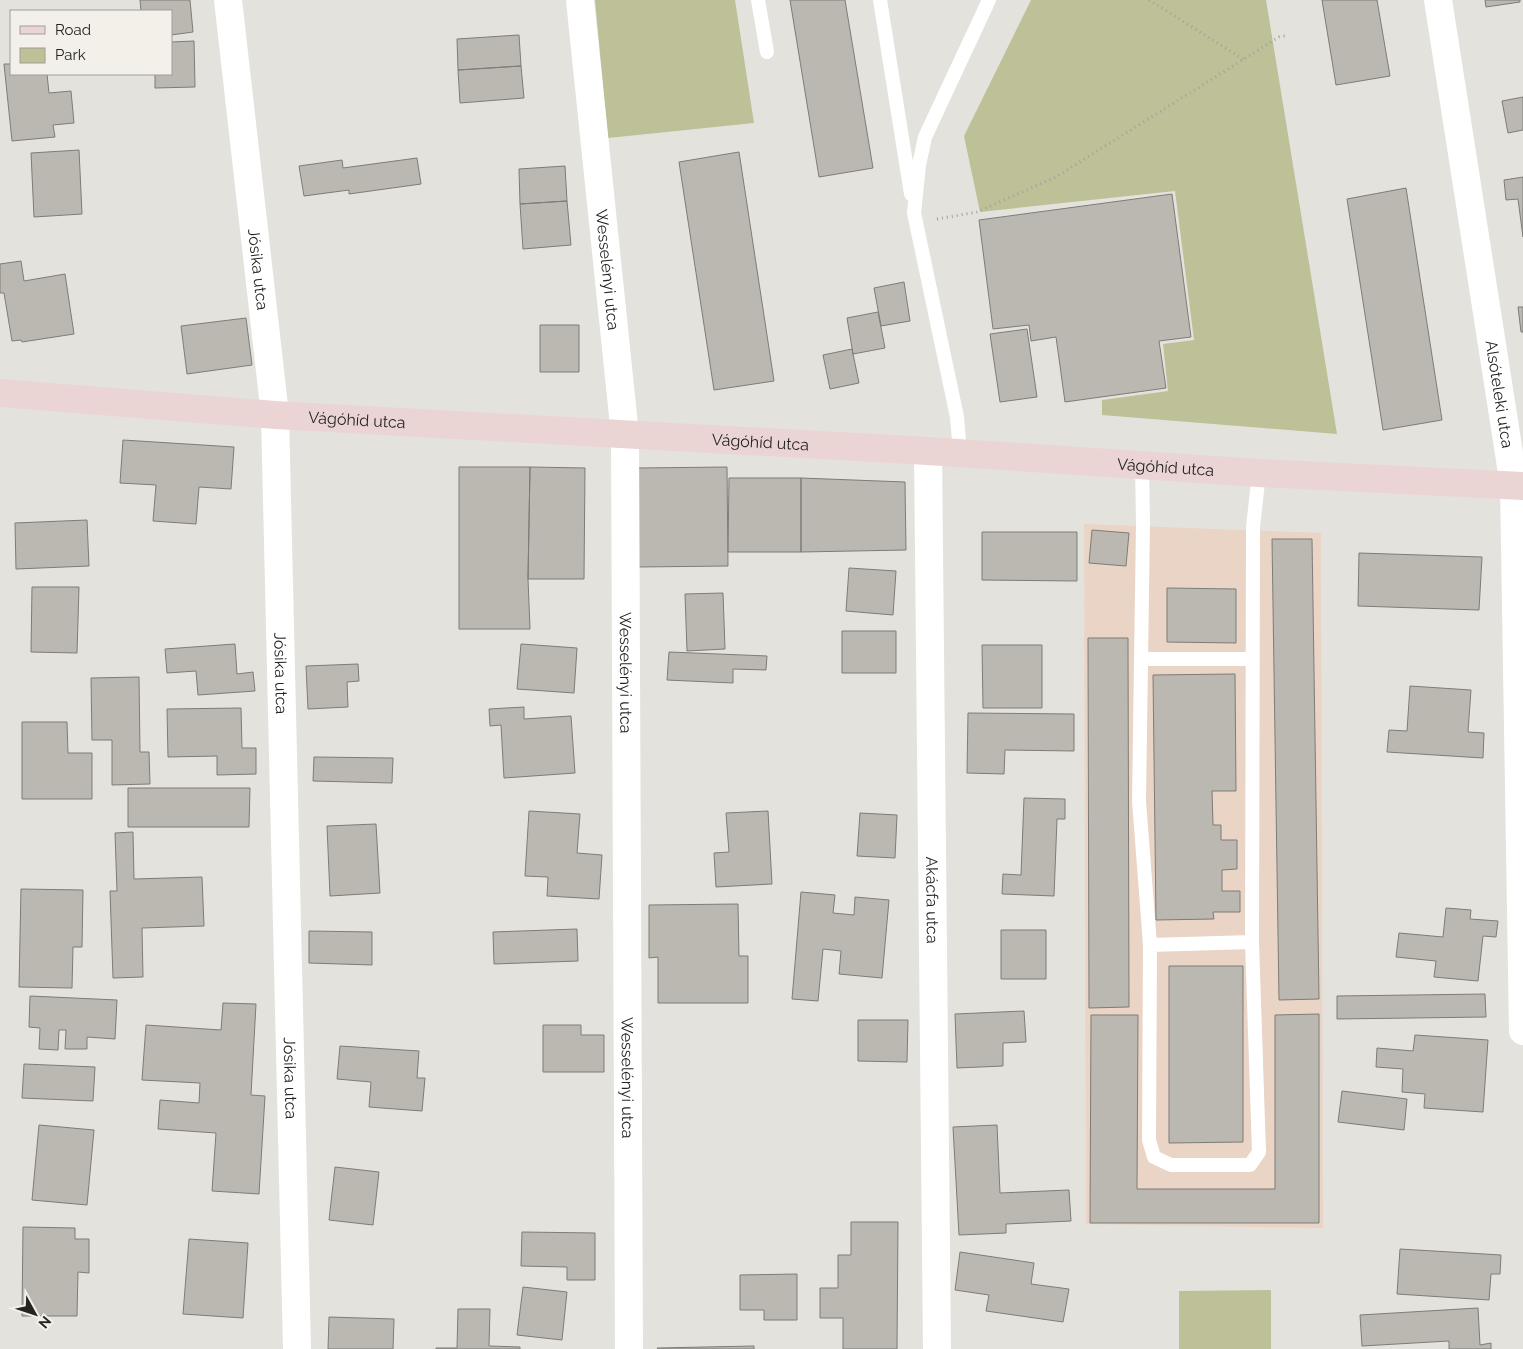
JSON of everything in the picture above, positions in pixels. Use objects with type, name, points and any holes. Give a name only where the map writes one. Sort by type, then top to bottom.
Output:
[{"type":"street","name":"Jósika utca","points":[[228,0],[275,415],[297,1349]]},
{"type":"street","name":"Wesselényi utca","points":[[580,0],[625,435],[629,1349]]},
{"type":"street","name":"Alsóteleki utca","points":[[1438,0],[1518,486],[1523,1031]]},
{"type":"street","name":"Vágóhíd utca","points":[[0,393],[275,415],[928,451],[1259,473],[1518,486]]},
{"type":"street","name":"Akácfa utca","points":[[928,451],[937,1349]]},
{"type":"lane","points":[[758,0],[766,52]]},
{"type":"lane","points":[[880,0],[915,218],[957,417],[960,454]]},
{"type":"lane","points":[[915,218],[919,165],[925,137],[989,0]]},
{"type":"lane","points":[[1142,465],[1139,801],[1150,945],[1149,1140],[1154,1157],[1170,1165],[1250,1166],[1259,1152],[1252,942],[1253,527],[1259,473]]},
{"type":"lane","points":[[1141,659],[1252,659]]},
{"type":"lane","points":[[1150,945],[1252,942]]},
{"type":"path","points":[[1149,0],[1243,59]]},
{"type":"path","points":[[915,218],[977,212],[1056,177],[1243,59],[1279,37],[1286,36]]},
{"type":"shaded area","points":[[1084,524],[1321,533],[1323,1228],[1086,1224]]},
{"type":"green space","points":[[595,0],[735,0],[754,123],[608,138]]},
{"type":"green space","points":[[1031,0],[1266,0],[1337,434],[1102,415],[1102,400],[1168,391],[1163,344],[1194,340],[1175,191],[980,212],[964,136]]},
{"type":"green space","points":[[1271,1290],[1271,1349],[1179,1349],[1179,1291]]},
{"type":"building","points":[[140,0],[190,0],[193,32],[172,35],[172,10],[141,10]]},
{"type":"building","points":[[790,0],[845,0],[873,168],[819,177]]},
{"type":"building","points":[[1322,0],[1377,0],[1390,76],[1336,85]]},
{"type":"building","points":[[1485,0],[1520,0],[1520,2],[1486,7]]},
{"type":"building","points":[[519,35],[521,66],[458,70],[457,39]]},
{"type":"building","points":[[194,41],[195,87],[155,88],[155,75],[172,75],[172,42]]},
{"type":"building","points":[[4,64],[10,64],[10,75],[47,75],[49,93],[71,91],[74,123],[53,125],[55,137],[12,141]]},
{"type":"building","points":[[521,66],[524,98],[460,103],[458,70]]},
{"type":"building","points":[[1523,97],[1523,130],[1508,133],[1502,101]]},
{"type":"building","points":[[79,150],[82,214],[34,217],[31,153]]},
{"type":"building","points":[[739,152],[774,381],[714,390],[679,162]]},
{"type":"building","points":[[417,158],[421,184],[349,194],[349,190],[304,196],[299,166],[342,160],[343,168]]},
{"type":"building","points":[[565,166],[567,201],[520,204],[519,169]]},
{"type":"building","points":[[1523,177],[1523,237],[1518,199],[1506,200],[1504,180]]},
{"type":"building","points":[[1406,188],[1442,420],[1383,430],[1347,199]]},
{"type":"building","points":[[1172,194],[1191,337],[1159,341],[1166,388],[1065,402],[1056,337],[1031,341],[1029,325],[993,329],[979,220]]},
{"type":"building","points":[[567,201],[571,245],[523,249],[520,204]]},
{"type":"building","points":[[21,261],[24,281],[65,274],[74,334],[22,342],[21,340],[12,341],[4,293],[0,293],[0,264]]},
{"type":"building","points":[[904,282],[910,321],[881,326],[874,288]]},
{"type":"building","points":[[1518,307],[1523,307],[1523,332],[1521,332]]},
{"type":"building","points":[[878,312],[885,348],[853,354],[847,318]]},
{"type":"building","points":[[246,318],[252,365],[187,374],[181,326]]},
{"type":"building","points":[[540,325],[579,325],[579,372],[540,372]]},
{"type":"building","points":[[1027,329],[1037,397],[1000,402],[990,334]]},
{"type":"building","points":[[852,349],[859,383],[830,389],[823,355]]},
{"type":"building","points":[[123,440],[234,447],[231,489],[199,487],[196,524],[153,521],[156,485],[120,483]]},
{"type":"building","points":[[459,467],[530,467],[528,579],[530,629],[459,629]]},
{"type":"building","points":[[530,467],[585,468],[584,579],[528,579]]},
{"type":"building","points":[[727,467],[728,566],[638,567],[637,468]]},
{"type":"building","points":[[729,478],[801,478],[801,552],[728,552]]},
{"type":"building","points":[[801,478],[905,482],[906,550],[801,552]]},
{"type":"building","points":[[87,520],[89,566],[16,569],[15,523]]},
{"type":"building","points":[[1092,530],[1129,533],[1126,566],[1089,563]]},
{"type":"building","points":[[982,532],[1077,532],[1077,581],[982,580]]},
{"type":"building","points":[[1272,539],[1312,539],[1319,999],[1279,1000]]},
{"type":"building","points":[[1359,553],[1482,557],[1479,610],[1358,606]]},
{"type":"building","points":[[849,568],[896,571],[893,615],[846,611]]},
{"type":"building","points":[[32,587],[79,587],[77,653],[31,652]]},
{"type":"building","points":[[1167,588],[1236,589],[1236,643],[1167,642]]},
{"type":"building","points":[[723,593],[725,649],[687,651],[685,594]]},
{"type":"building","points":[[842,631],[896,631],[896,673],[842,673]]},
{"type":"building","points":[[1088,638],[1128,638],[1129,1007],[1089,1008]]},
{"type":"building","points":[[235,644],[237,674],[253,672],[255,691],[198,695],[196,671],[167,673],[165,649]]},
{"type":"building","points":[[521,644],[577,648],[574,693],[517,689]]},
{"type":"building","points":[[982,645],[1042,645],[1042,708],[983,708]]},
{"type":"building","points":[[669,652],[767,656],[766,670],[733,669],[733,683],[667,680]]},
{"type":"building","points":[[358,664],[359,681],[347,682],[348,707],[308,709],[306,666]]},
{"type":"building","points":[[1235,674],[1236,791],[1212,791],[1213,825],[1221,825],[1221,840],[1237,840],[1237,869],[1222,870],[1222,891],[1240,891],[1240,912],[1213,912],[1214,919],[1156,920],[1153,675]]},
{"type":"building","points":[[139,677],[140,752],[149,752],[150,784],[112,785],[112,740],[92,740],[91,678]]},
{"type":"building","points":[[1410,686],[1471,690],[1468,732],[1484,733],[1483,758],[1387,752],[1389,730],[1407,731]]},
{"type":"building","points":[[524,707],[524,719],[571,716],[575,773],[504,778],[501,725],[490,726],[489,709]]},
{"type":"building","points":[[241,708],[242,748],[256,748],[256,774],[217,775],[217,756],[168,757],[167,709]]},
{"type":"building","points":[[968,713],[1074,714],[1074,751],[1005,750],[1004,774],[967,773]]},
{"type":"building","points":[[22,722],[67,722],[68,753],[92,753],[92,799],[22,799]]},
{"type":"building","points":[[314,757],[393,758],[392,783],[313,781]]},
{"type":"building","points":[[128,788],[250,788],[249,827],[128,827]]},
{"type":"building","points":[[1024,798],[1065,799],[1065,819],[1057,819],[1054,896],[1002,894],[1003,874],[1021,875]]},
{"type":"building","points":[[529,811],[580,814],[577,853],[602,855],[599,899],[547,896],[548,877],[525,876]]},
{"type":"building","points":[[768,811],[772,884],[716,887],[714,853],[729,852],[726,813]]},
{"type":"building","points":[[860,813],[897,815],[895,858],[857,856]]},
{"type":"building","points":[[376,824],[380,893],[330,896],[327,826]]},
{"type":"building","points":[[133,832],[134,879],[202,877],[204,926],[142,928],[143,977],[113,978],[110,891],[117,891],[115,833]]},
{"type":"building","points":[[21,889],[83,890],[82,947],[73,947],[72,988],[19,987]]},
{"type":"building","points":[[801,892],[835,895],[833,913],[854,915],[855,897],[889,900],[882,978],[839,974],[841,951],[823,949],[818,1001],[792,999]]},
{"type":"building","points":[[738,904],[739,956],[748,956],[748,1003],[658,1003],[658,957],[649,958],[649,905]]},
{"type":"building","points":[[1446,908],[1471,910],[1470,919],[1498,921],[1496,937],[1483,936],[1478,981],[1434,977],[1436,961],[1396,957],[1399,933],[1443,937]]},
{"type":"building","points":[[577,929],[578,961],[494,964],[493,932]]},
{"type":"building","points":[[1001,930],[1046,930],[1046,979],[1001,979]]},
{"type":"building","points":[[309,931],[372,932],[372,965],[309,963]]},
{"type":"building","points":[[1169,966],[1243,966],[1243,1142],[1169,1143]]},
{"type":"building","points":[[1485,994],[1486,1017],[1337,1019],[1337,996]]},
{"type":"building","points":[[30,996],[117,1000],[115,1039],[87,1037],[87,1049],[65,1049],[66,1030],[59,1030],[58,1050],[39,1049],[40,1028],[29,1027]]},
{"type":"building","points":[[223,1003],[256,1004],[251,1095],[265,1096],[259,1194],[212,1191],[216,1133],[158,1129],[160,1100],[199,1103],[200,1083],[142,1080],[146,1025],[221,1030]]},
{"type":"building","points":[[1024,1011],[1026,1042],[1003,1043],[1003,1066],[957,1068],[955,1014]]},
{"type":"building","points":[[1319,1014],[1319,1223],[1090,1223],[1091,1015],[1138,1015],[1137,1189],[1275,1189],[1275,1015]]},
{"type":"building","points":[[858,1020],[908,1020],[907,1062],[858,1061]]},
{"type":"building","points":[[543,1025],[581,1025],[581,1035],[604,1035],[604,1072],[543,1072]]},
{"type":"building","points":[[1415,1035],[1488,1040],[1483,1112],[1424,1108],[1425,1094],[1402,1092],[1403,1069],[1376,1067],[1377,1048],[1413,1051]]},
{"type":"building","points":[[340,1046],[419,1051],[417,1078],[425,1078],[422,1111],[369,1107],[371,1082],[337,1079]]},
{"type":"building","points":[[24,1064],[95,1067],[93,1101],[22,1098]]},
{"type":"building","points":[[1342,1091],[1407,1099],[1404,1130],[1338,1122]]},
{"type":"building","points":[[39,1125],[94,1130],[87,1205],[32,1200]]},
{"type":"building","points":[[997,1125],[1000,1193],[1069,1190],[1071,1221],[1006,1224],[1006,1233],[959,1235],[953,1127]]},
{"type":"building","points":[[335,1167],[379,1172],[373,1225],[329,1220]]},
{"type":"building","points":[[851,1222],[898,1222],[897,1349],[843,1349],[843,1318],[820,1318],[820,1288],[838,1288],[838,1255],[851,1255]]},
{"type":"building","points":[[23,1227],[75,1228],[75,1239],[89,1239],[89,1273],[78,1272],[77,1316],[22,1316]]},
{"type":"building","points":[[522,1232],[595,1233],[595,1280],[567,1280],[567,1267],[521,1266]]},
{"type":"building","points":[[189,1239],[248,1243],[243,1318],[183,1314]]},
{"type":"building","points":[[1400,1249],[1501,1255],[1500,1274],[1491,1274],[1489,1300],[1397,1294]]},
{"type":"building","points":[[960,1252],[1034,1263],[1031,1284],[1069,1289],[1063,1322],[986,1311],[989,1295],[955,1290]]},
{"type":"building","points":[[797,1274],[797,1320],[764,1320],[764,1310],[740,1310],[740,1275]]},
{"type":"building","points":[[523,1287],[567,1292],[562,1340],[517,1335]]},
{"type":"building","points":[[1478,1308],[1480,1345],[1491,1343],[1491,1349],[1449,1349],[1449,1341],[1362,1346],[1360,1315]]},
{"type":"building","points":[[458,1309],[490,1309],[489,1346],[520,1347],[520,1349],[436,1349],[457,1348]]},
{"type":"building","points":[[329,1317],[394,1319],[393,1349],[328,1349]]},
{"type":"building","points":[[754,1346],[754,1349],[657,1348]]}]
